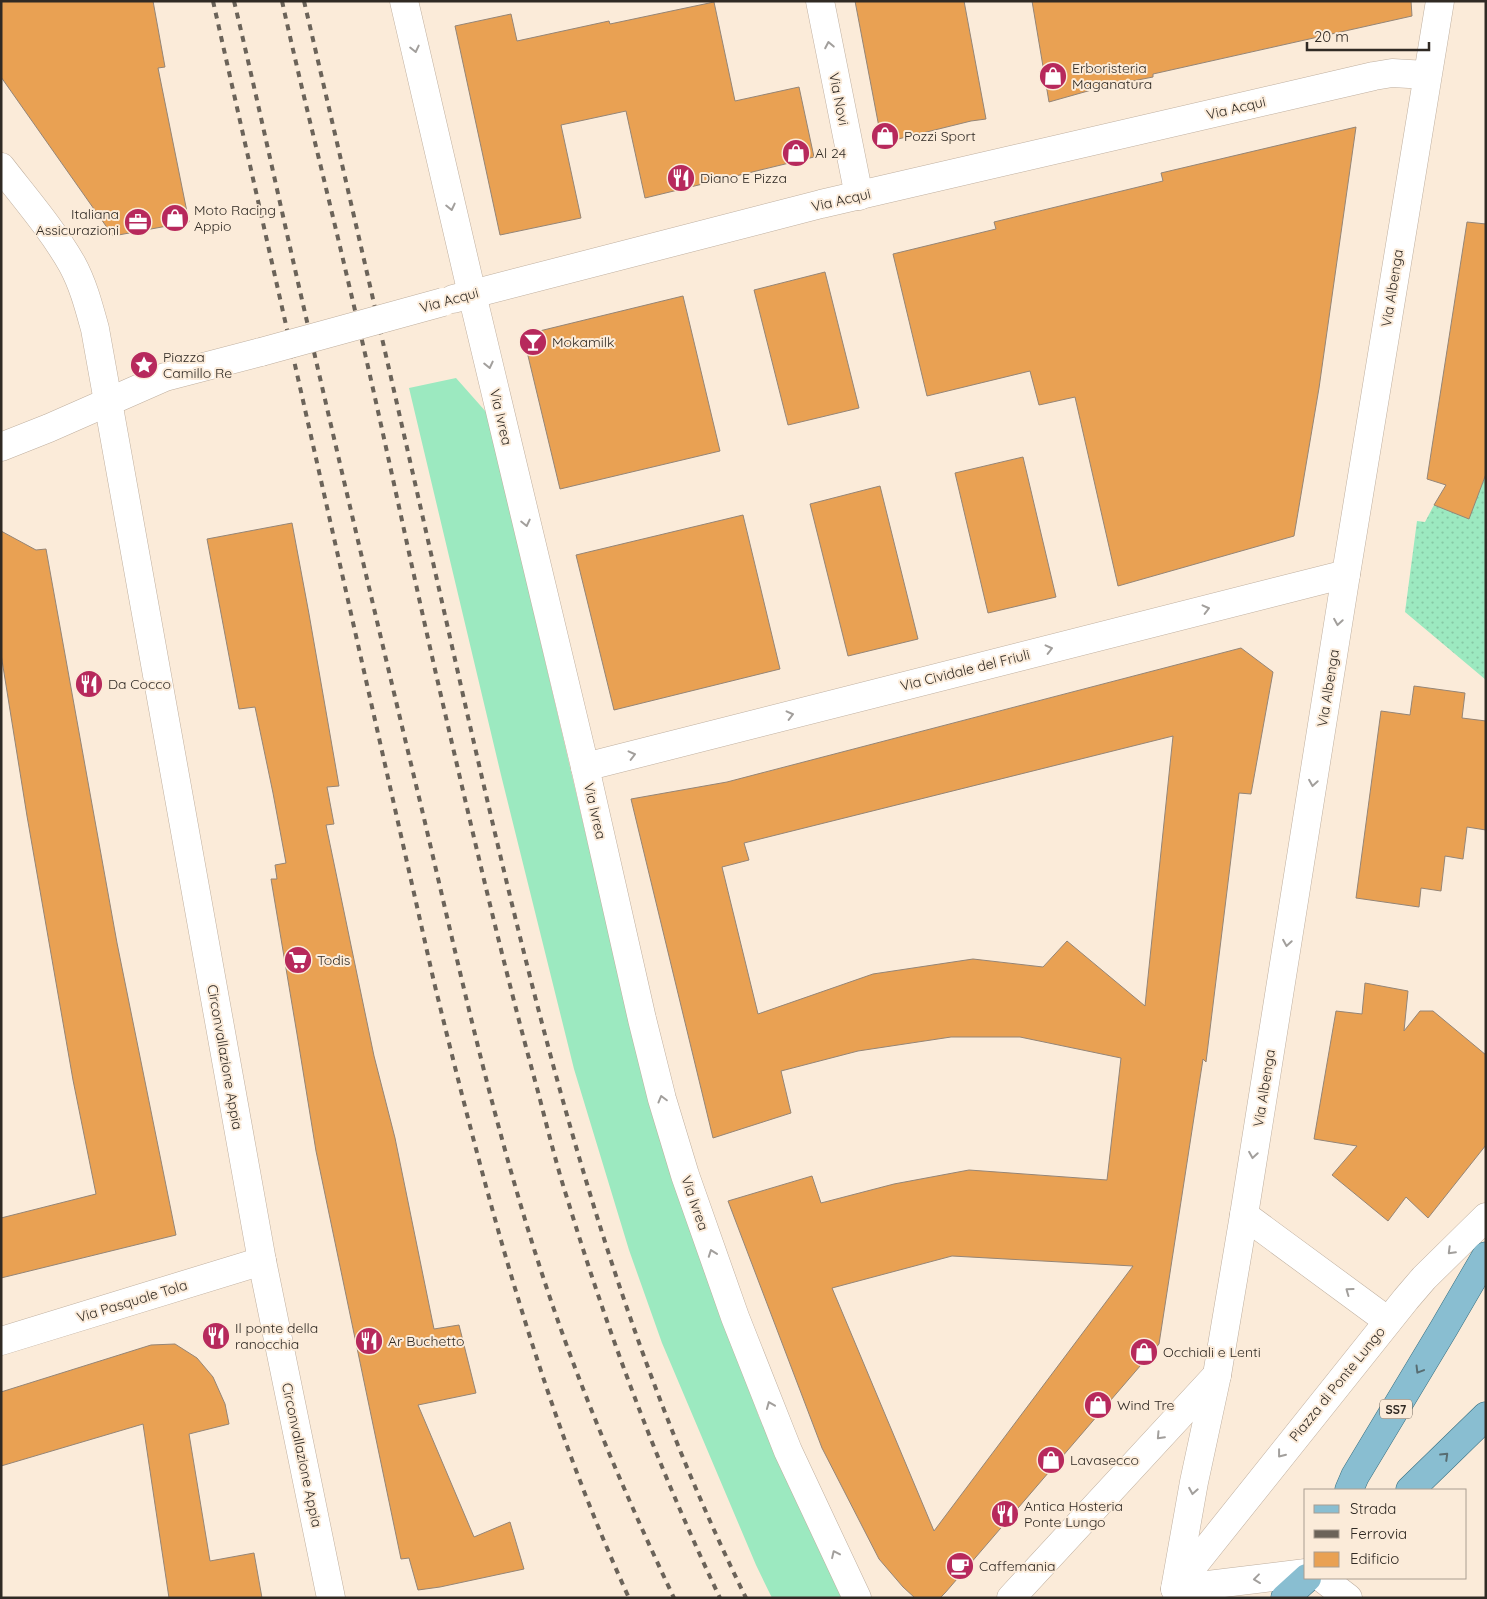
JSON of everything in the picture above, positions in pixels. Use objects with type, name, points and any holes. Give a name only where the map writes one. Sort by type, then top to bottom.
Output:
[{"type":"main road","name":"SS7","points":[[1350,1489],[1486,1256]]},
{"type":"main road","points":[[1411,1489],[1486,1416]]},
{"type":"main road","points":[[1285,1598],[1306,1579]]},
{"type":"street","name":"Via Ivrea","points":[[404,1],[662,1100],[685,1175],[735,1317],[788,1451],[857,1598]]},
{"type":"street","name":"Via Novi","points":[[820,1],[859,196]]},
{"type":"street","name":"Via Albenga","points":[[1216,1375],[1244,1215],[1440,1]]},
{"type":"street","name":"Via Acqui","points":[[108,402],[165,378],[472,294],[821,204],[1374,76],[1392,73],[1427,75]]},
{"type":"street","points":[[1,167],[54,237],[76,272],[90,310],[108,402],[7,445]]},
{"type":"street","name":"Circonvallazione Appia","points":[[108,402],[262,1261],[331,1598]]},
{"type":"street","name":"Via Cividale del Friuli","points":[[585,767],[1346,574]]},
{"type":"street","name":"Piazza di Ponte Lungo","points":[[1171,1593],[1388,1321],[1244,1215]]},
{"type":"street","points":[[1388,1321],[1424,1278],[1486,1217]]},
{"type":"street","name":"Via Pasquale Tola","points":[[1,1341],[262,1261]]},
{"type":"street","points":[[1216,1375],[1171,1593],[1304,1573]]},
{"type":"street","points":[[1011,1598],[1216,1375]]},
{"type":"street","points":[[1302,1598],[1311,1579]]},
{"type":"street","points":[[1323,1579],[1348,1598]]},
{"type":"green space","points":[[456,378],[487,413],[629,1019],[681,1195],[759,1417],[844,1598],[772,1598],[756,1565],[662,1343],[629,1250],[574,1069],[501,775],[409,388]]},
{"type":"green space","points":[[1486,474],[1486,680],[1405,612],[1417,521],[1425,522],[1434,505],[1469,518]]},
{"type":"building","points":[[1,1],[153,1],[165,67],[158,68],[189,222],[113,236],[1,77]]},
{"type":"building","points":[[855,1],[964,1],[986,119],[882,143]]},
{"type":"building","points":[[1032,1],[1411,1],[1412,16],[1153,74],[1153,77],[1102,87],[1049,102]]},
{"type":"building","points":[[714,2],[735,101],[799,87],[814,157],[645,198],[626,111],[561,125],[581,218],[500,235],[455,26],[511,14],[517,41],[609,21],[610,24]]},
{"type":"building","points":[[1356,127],[1319,388],[1294,536],[1118,586],[1075,397],[1039,405],[1030,371],[927,396],[893,254],[996,229],[994,222],[1163,181],[1161,173]]},
{"type":"building","points":[[1467,222],[1486,224],[1486,474],[1469,519],[1434,505],[1446,485],[1427,479]]},
{"type":"building","points":[[825,272],[859,408],[788,425],[754,290]]},
{"type":"building","points":[[683,296],[720,451],[560,489],[523,335]]},
{"type":"building","points":[[1023,457],[1056,597],[988,613],[955,473]]},
{"type":"building","points":[[880,486],[918,639],[848,656],[810,504]]},
{"type":"building","points":[[743,515],[780,669],[614,710],[576,555]]},
{"type":"building","points":[[292,523],[339,786],[327,787],[334,824],[326,825],[374,1056],[395,1138],[434,1329],[459,1325],[476,1393],[418,1405],[474,1537],[510,1522],[524,1569],[418,1590],[409,1558],[401,1559],[316,1151],[271,879],[277,879],[275,865],[286,863],[273,793],[255,707],[239,709],[207,539]]},
{"type":"building","points":[[1,531],[36,550],[46,549],[117,943],[176,1235],[1,1278],[1,1218],[96,1194],[73,1080],[1,654]]},
{"type":"building","points":[[1241,648],[1273,672],[1251,794],[1239,793],[1206,1062],[1203,1059],[1159,1344],[940,1598],[915,1598],[879,1559],[822,1448],[728,1201],[812,1176],[821,1203],[894,1184],[969,1170],[1107,1180],[1121,1058],[1020,1037],[951,1037],[858,1051],[781,1071],[791,1113],[713,1138],[631,799],[727,782]],"holes":[[[1173,736],[1145,1006],[1067,941],[1043,967],[973,959],[873,974],[758,1014],[722,867],[749,860],[744,843]],[[952,1256],[1133,1266],[934,1531],[832,1288]]]},
{"type":"building","points":[[1414,686],[1465,693],[1462,718],[1486,721],[1486,830],[1467,827],[1463,859],[1445,856],[1441,891],[1421,888],[1419,907],[1356,898],[1381,711],[1410,715]]},
{"type":"building","points":[[1365,983],[1408,991],[1404,1031],[1420,1011],[1433,1011],[1486,1055],[1486,1145],[1428,1218],[1406,1197],[1388,1221],[1332,1175],[1357,1146],[1314,1139],[1336,1011],[1362,1014]]},
{"type":"building","points":[[175,1344],[197,1358],[213,1377],[225,1404],[229,1424],[189,1434],[210,1561],[254,1553],[262,1598],[169,1598],[143,1424],[1,1466],[1,1392],[151,1345]]},
{"type":"railway","points":[[213,1],[434,982],[473,1139],[494,1217],[541,1372],[597,1524],[629,1598]]},
{"type":"railway","points":[[234,1],[359,546],[500,1133],[537,1259],[584,1391],[612,1461],[674,1598]]},
{"type":"railway","points":[[282,1],[361,337],[476,846],[556,1159],[600,1302],[636,1402],[676,1501],[720,1598]]},
{"type":"railway","points":[[304,1],[494,830],[550,1054],[616,1276],[654,1385],[698,1492],[746,1598]]},
{"type":"place","name":"Erboristeria Maganatura","points":[[1053,76]]},
{"type":"place","name":"Pozzi Sport","points":[[885,136]]},
{"type":"place","name":"Al 24","points":[[796,153]]},
{"type":"place","name":"Diano E Pizza","points":[[681,178]]},
{"type":"place","name":"Moto Racing Appio","points":[[175,218]]},
{"type":"place","name":"Italiana Assicurazioni","points":[[138,222]]},
{"type":"place","name":"Mokamilk","points":[[533,342]]},
{"type":"place","name":"Piazza Camillo Re","points":[[144,365]]},
{"type":"place","name":"Da Cocco","points":[[89,684]]},
{"type":"place","name":"Todis","points":[[298,960]]},
{"type":"place","name":"Il ponte della ranocchia","points":[[216,1336]]},
{"type":"place","name":"Ar Buchetto","points":[[369,1341]]},
{"type":"place","name":"Occhiali e Lenti","points":[[1144,1352]]},
{"type":"place","name":"Wind Tre","points":[[1098,1405]]},
{"type":"place","name":"Lavasecco","points":[[1051,1460]]},
{"type":"place","name":"Antica Hosteria Ponte Lungo","points":[[1005,1514]]},
{"type":"place","name":"Caffemania","points":[[960,1566]]}]
